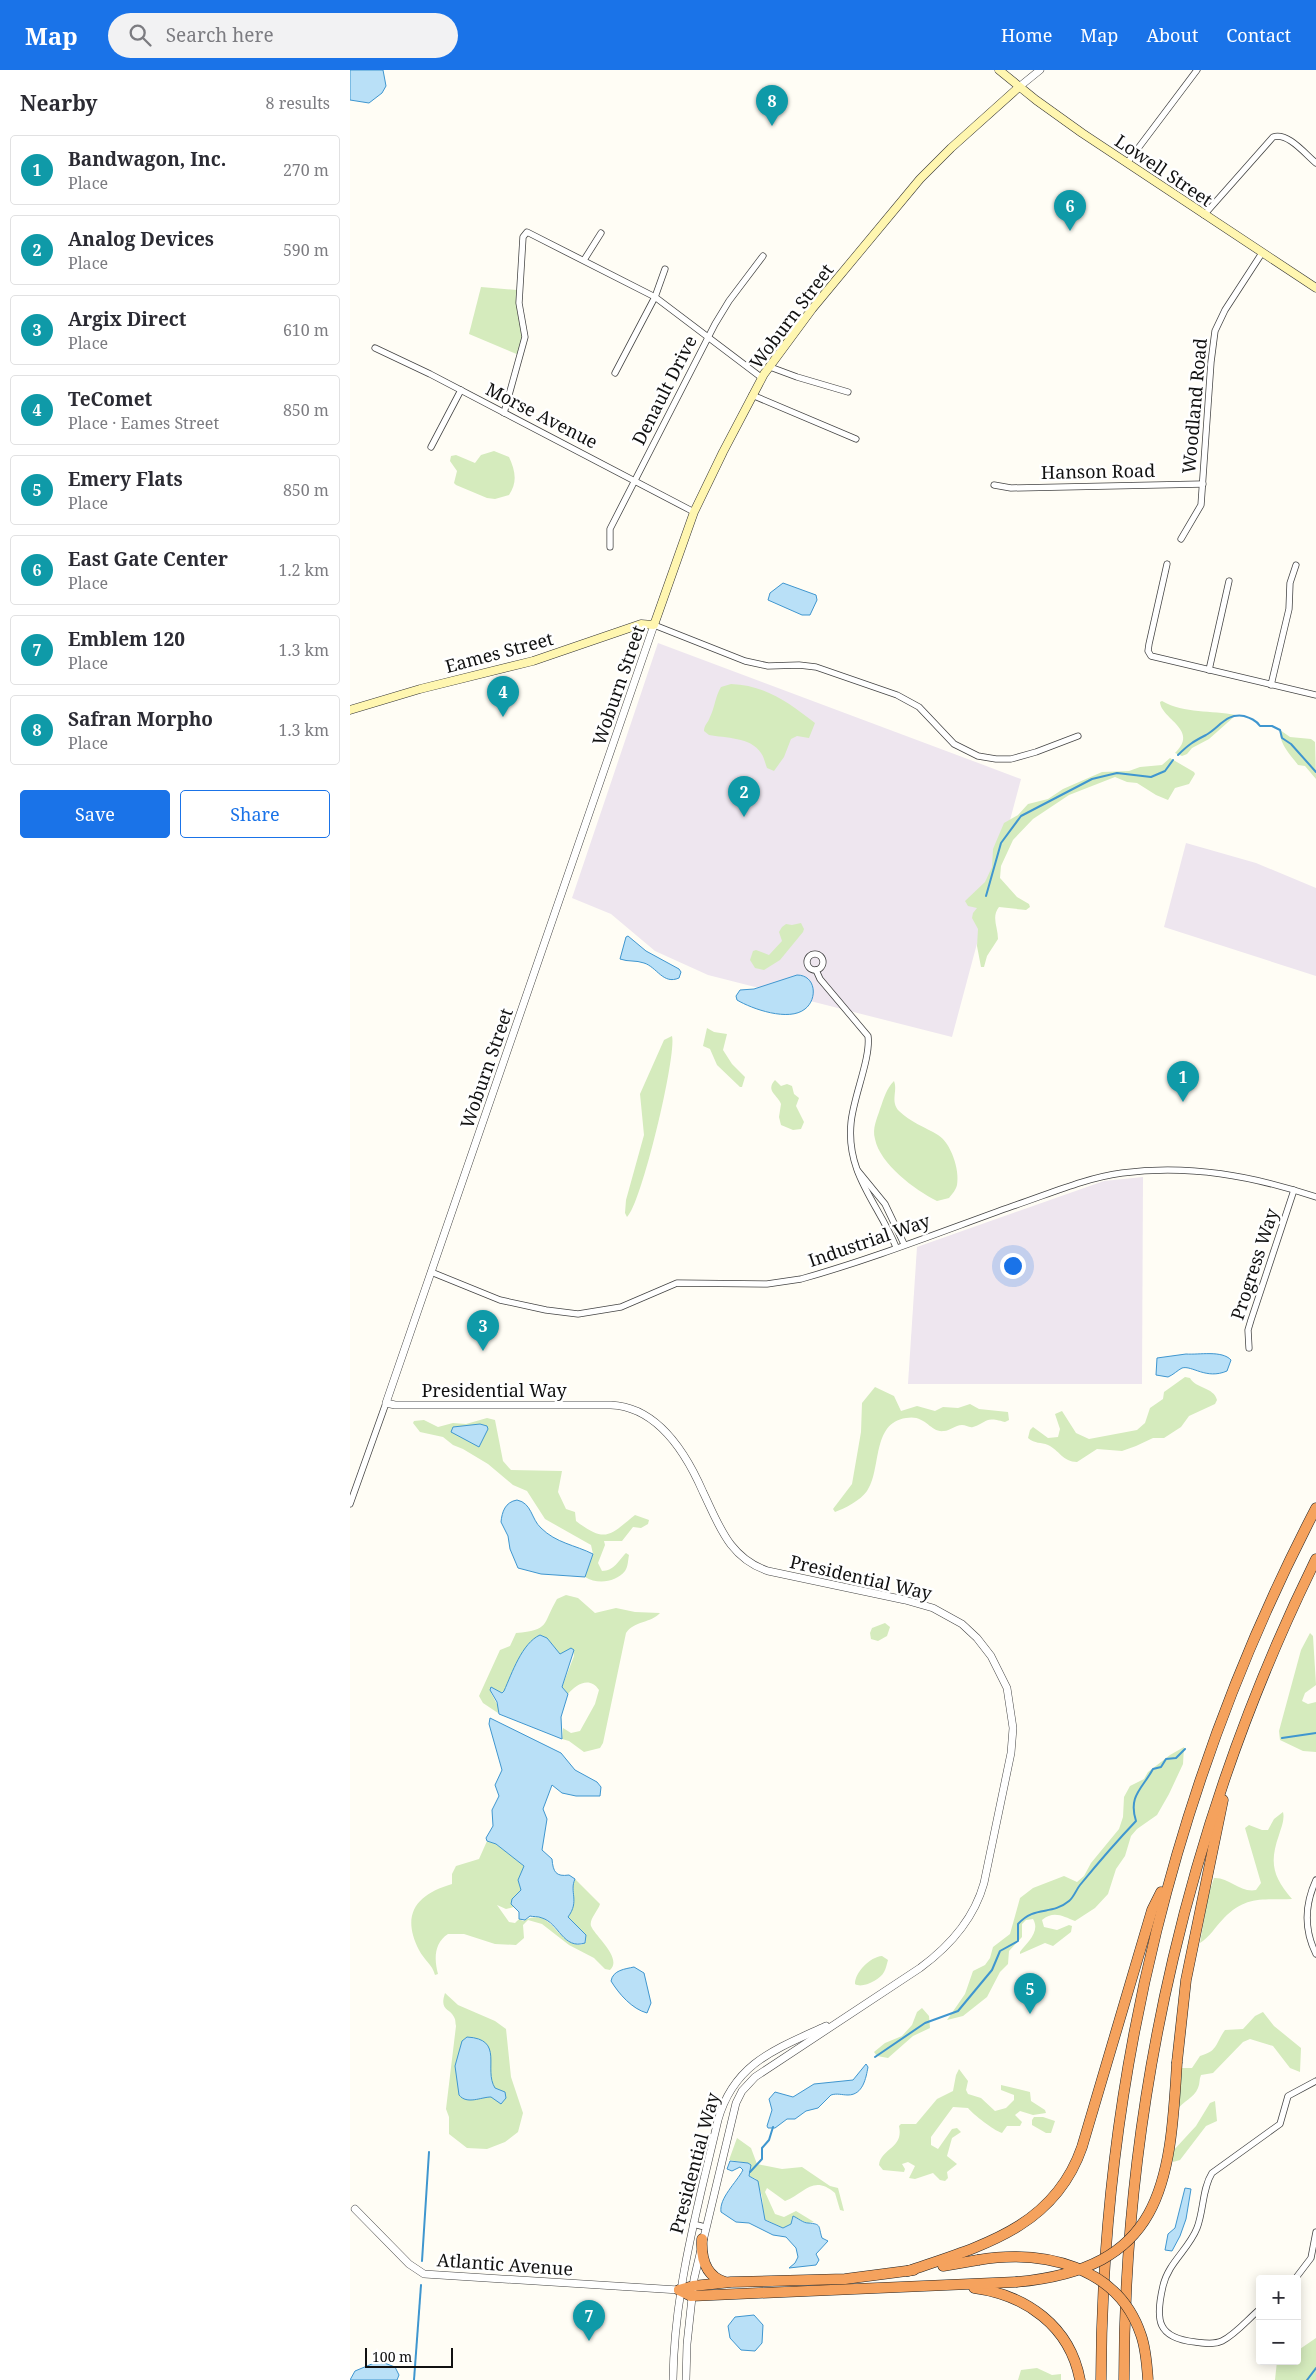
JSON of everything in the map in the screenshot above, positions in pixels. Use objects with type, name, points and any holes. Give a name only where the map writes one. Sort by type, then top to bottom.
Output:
[{"type":"highway","points":[[1100,2380],[1104,2261],[1118,2127],[1143,1986],[1174,1862],[1200,1780],[1234,1686],[1271,1600],[1316,1508]]},
{"type":"highway","points":[[1124,2380],[1131,2221],[1149,2081],[1180,1930],[1202,1848],[1226,1776],[1272,1654],[1316,1559]]},
{"type":"highway","points":[[679,2290],[940,2286],[1016,2282],[1052,2278],[1085,2268],[1115,2252],[1139,2228],[1157,2197],[1167,2165],[1172,2134],[1177,2062],[1186,1980],[1206,1875],[1220,1819],[1226,1776]]},
{"type":"highway","points":[[908,2271],[972,2251],[1006,2234],[1044,2208],[1064,2185],[1075,2166],[1082,2147],[1152,1910],[1174,1862]]},
{"type":"highway","points":[[702,2238],[704,2259],[709,2271],[718,2279],[731,2282]]},
{"type":"highway","points":[[692,2291],[731,2282],[845,2279],[1010,2256],[1048,2260],[1079,2268],[1100,2279],[1121,2299],[1134,2317],[1144,2345],[1148,2380]]},
{"type":"highway","points":[[940,2286],[995,2292],[1015,2298],[1032,2308],[1048,2320],[1064,2339],[1080,2380]]},
{"type":"main road","name":"Lowell Street","points":[[999,70],[1019,87],[1126,163],[1316,288]]},
{"type":"main road","name":"Woburn Street","points":[[654,625],[694,512],[752,395],[770,366],[812,310],[920,179],[951,148],[1019,87]]},
{"type":"main road","name":"Eames Street","points":[[350,710],[420,689],[534,661],[641,624],[654,625]]},
{"type":"street","name":"Woburn Street","points":[[1019,87],[1040,70]]},
{"type":"street","points":[[1126,163],[1197,70]]},
{"type":"street","points":[[1204,215],[1273,137],[1280,136],[1286,138],[1316,163]]},
{"type":"street","points":[[504,413],[525,340],[519,303],[523,237],[528,232],[655,297],[762,378]]},
{"type":"street","points":[[584,260],[601,233]]},
{"type":"street","name":"Woodland Road","points":[[1181,539],[1200,509],[1214,336],[1225,310],[1262,253]]},
{"type":"street","name":"Denault Drive","points":[[610,547],[609,532],[708,337],[724,308],[763,256]]},
{"type":"street","points":[[615,373],[655,297],[665,269]]},
{"type":"street","name":"Morse Avenue","points":[[376,348],[461,390],[694,512]]},
{"type":"street","points":[[770,366],[797,377],[848,392]]},
{"type":"street","points":[[431,447],[461,390]]},
{"type":"street","points":[[752,395],[856,440]]},
{"type":"street","name":"Hanson Road","points":[[994,485],[1011,488],[1203,484]]},
{"type":"street","points":[[1167,564],[1149,644],[1150,655],[1316,695]]},
{"type":"street","points":[[1271,684],[1288,615],[1290,583],[1296,565]]},
{"type":"street","points":[[1209,670],[1229,581]]},
{"type":"street","name":"Woburn Street","points":[[386,1403],[654,625]]},
{"type":"street","points":[[654,625],[745,661],[768,666],[799,665],[816,667],[897,695],[918,706],[954,744],[978,756],[996,760],[1011,759],[1078,736]]},
{"type":"street","points":[[816,970],[820,979],[868,1036],[851,1123],[852,1147],[863,1188],[884,1219],[896,1247]]},
{"type":"street","points":[[858,1171],[885,1204],[904,1244]]},
{"type":"street","name":"Industrial Way","points":[[431,1272],[500,1300],[546,1310],[588,1313],[621,1307],[677,1283],[754,1285],[791,1281],[850,1264],[1068,1187],[1120,1174],[1168,1171],[1219,1173],[1250,1178],[1316,1197]]},
{"type":"street","name":"Progress Way","points":[[1249,1348],[1248,1330],[1294,1190]]},
{"type":"street","points":[[350,1504],[386,1403]]},
{"type":"street","name":"Presidential Way","points":[[386,1403],[405,1405],[611,1405],[635,1409],[653,1419],[677,1447],[697,1480],[724,1538],[748,1562],[768,1571],[927,1606],[962,1624],[987,1649],[998,1666],[1007,1688],[1013,1728],[1011,1753],[981,1894],[964,1925],[940,1952],[909,1976],[843,2017],[755,2077],[742,2091],[736,2103],[729,2124],[702,2238],[692,2291],[686,2380]]},
{"type":"street","points":[[1316,1880],[1309,1901],[1307,1922],[1316,1954]]},
{"type":"street","name":"Presidential Way","points":[[672,2380],[679,2290],[724,2098],[731,2087],[750,2067],[801,2037],[843,2017]]},
{"type":"street","points":[[1256,2312],[1226,2338],[1217,2343],[1176,2339],[1164,2330],[1158,2320],[1165,2279],[1174,2262],[1194,2236],[1211,2174],[1280,2124],[1288,2096],[1316,2081]]},
{"type":"street","name":"Atlantic Avenue","points":[[356,2208],[411,2266],[427,2275],[679,2290]]},
{"type":"street","points":[[693,2224],[705,2227]]},
{"type":"street","points":[[1299,2275],[1311,2258],[1316,2232]]},
{"type":"shaded area","points":[[658,643],[1021,779],[952,1037],[708,975],[655,951],[611,914],[572,898]]},
{"type":"shaded area","points":[[1186,843],[1256,863],[1316,888],[1316,976],[1164,927]]},
{"type":"shaded area","points":[[1143,1177],[1142,1384],[908,1384],[917,1247],[1104,1181]]},
{"type":"green space","points":[[481,287],[517,290],[523,330],[519,355],[469,334]]},
{"type":"green space","points":[[494,451],[509,457],[513,467],[515,481],[509,495],[495,499],[487,498],[454,483],[457,471],[450,461],[451,456],[456,455],[475,463],[481,455]]},
{"type":"green space","points":[[731,684],[755,688],[776,696],[815,723],[809,738],[797,736],[791,739],[784,757],[774,771],[767,768],[761,753],[751,744],[737,739],[709,735],[704,731],[721,687]]},
{"type":"green space","points":[[1160,702],[1189,710],[1236,715],[1209,739],[1182,756],[1175,753],[1182,745],[1182,731],[1162,708]]},
{"type":"green space","points":[[1280,730],[1290,737],[1311,739],[1315,742],[1316,779],[1305,766],[1298,765],[1283,745]]},
{"type":"green space","points":[[1170,758],[1195,774],[1189,784],[1175,788],[1168,800],[1137,783],[1127,782],[1115,777],[1069,795],[1033,819],[1013,840],[1001,866],[1000,878],[1017,897],[1029,904],[1030,907],[1026,910],[999,907],[995,915],[998,939],[987,956],[984,967],[981,967],[977,946],[978,929],[972,918],[977,908],[968,906],[965,901],[985,882],[992,867],[993,849],[1004,823],[1018,815],[1028,804],[1048,799],[1063,789],[1102,772],[1129,771],[1140,767],[1162,765]]},
{"type":"green space","points":[[801,923],[804,929],[803,932],[780,960],[764,970],[755,968],[750,960],[753,951],[756,950],[769,955],[782,941],[779,932],[782,927],[786,924]]},
{"type":"green space","points":[[707,1028],[714,1032],[727,1034],[723,1050],[732,1064],[745,1077],[742,1087],[717,1065],[710,1049],[703,1046]]},
{"type":"green space","points":[[672,1036],[669,1071],[657,1130],[641,1187],[627,1217],[625,1213],[626,1200],[644,1135],[640,1094],[664,1040]]},
{"type":"green space","points":[[775,1080],[781,1086],[787,1084],[792,1086],[794,1094],[799,1098],[796,1106],[804,1122],[801,1129],[793,1130],[781,1125],[779,1117],[781,1104],[771,1087]]},
{"type":"green space","points":[[894,1081],[895,1104],[899,1111],[938,1135],[951,1150],[958,1179],[956,1189],[949,1198],[937,1201],[909,1183],[891,1167],[878,1148],[874,1135],[875,1124],[889,1087]]},
{"type":"green space","points":[[1185,1377],[1190,1378],[1196,1384],[1209,1390],[1217,1400],[1215,1404],[1189,1416],[1181,1427],[1164,1438],[1153,1438],[1122,1451],[1097,1449],[1077,1462],[1068,1460],[1048,1445],[1028,1438],[1033,1427],[1048,1438],[1058,1437],[1060,1429],[1055,1414],[1062,1411],[1076,1433],[1089,1439],[1137,1430],[1145,1423],[1150,1408],[1163,1399],[1164,1392]]},
{"type":"green space","points":[[875,1387],[894,1396],[901,1411],[917,1406],[935,1411],[943,1407],[958,1408],[970,1404],[979,1409],[1008,1412],[1009,1420],[1005,1422],[987,1420],[973,1427],[959,1425],[944,1431],[939,1431],[913,1417],[895,1422],[887,1429],[882,1438],[872,1482],[867,1491],[857,1501],[835,1512],[833,1509],[852,1484],[861,1432],[862,1403]]},
{"type":"green space","points":[[487,1418],[495,1420],[503,1461],[511,1470],[562,1471],[558,1492],[566,1509],[575,1512],[576,1521],[586,1528],[594,1533],[607,1534],[619,1528],[635,1515],[649,1520],[648,1524],[641,1528],[633,1527],[622,1541],[604,1541],[605,1545],[598,1563],[602,1571],[613,1567],[626,1553],[629,1555],[627,1568],[621,1575],[612,1580],[601,1582],[585,1577],[593,1554],[591,1545],[545,1519],[527,1491],[513,1485],[488,1464],[453,1445],[443,1437],[420,1432],[413,1423],[414,1421],[424,1420],[438,1427],[453,1423],[466,1424]]},
{"type":"green space","points":[[566,1595],[578,1598],[595,1613],[616,1608],[635,1612],[660,1613],[652,1619],[633,1626],[626,1633],[603,1743],[600,1748],[584,1752],[569,1741],[562,1739],[563,1728],[571,1733],[580,1731],[595,1704],[599,1690],[587,1682],[575,1687],[568,1694],[562,1687],[574,1656],[573,1649],[560,1654],[547,1638],[540,1635],[525,1650],[504,1691],[500,1693],[493,1688],[491,1693],[498,1706],[498,1713],[483,1703],[479,1696],[500,1650],[510,1646],[516,1633],[535,1630],[544,1625],[557,1599]]},
{"type":"green space","points":[[885,1623],[890,1627],[887,1636],[878,1641],[871,1639],[870,1633],[872,1628]]},
{"type":"green space","points":[[1310,1633],[1313,1636],[1316,1685],[1305,1693],[1302,1701],[1308,1704],[1316,1702],[1316,1752],[1303,1751],[1280,1740],[1279,1731],[1301,1650]]},
{"type":"green space","points":[[1184,1747],[1183,1764],[1169,1794],[1157,1815],[1137,1829],[1131,1836],[1125,1856],[1116,1869],[1108,1894],[1095,1908],[1075,1921],[1063,1916],[1051,1915],[1046,1917],[1042,1920],[1044,1927],[1057,1930],[1069,1925],[1072,1926],[1071,1932],[1053,1946],[1045,1943],[1020,1954],[1032,1937],[1035,1928],[1033,1919],[1026,1920],[1022,1924],[1022,1937],[1009,1951],[1008,1964],[1000,1972],[987,1997],[963,2016],[947,2020],[965,1994],[973,1971],[985,1965],[990,1958],[993,1947],[1010,1934],[1020,1898],[1033,1888],[1064,1876],[1077,1882],[1084,1876],[1091,1863],[1119,1829],[1123,1817],[1124,1797],[1130,1786],[1144,1779],[1148,1772]]},
{"type":"green space","points":[[1283,1812],[1283,1821],[1274,1854],[1274,1862],[1277,1876],[1292,1899],[1264,1899],[1240,1905],[1224,1918],[1200,1943],[1208,1896],[1214,1878],[1225,1880],[1250,1890],[1256,1890],[1261,1883],[1245,1828],[1249,1825],[1262,1830],[1268,1830],[1274,1819]]},
{"type":"green space","points":[[487,1841],[496,1844],[524,1866],[518,1880],[521,1890],[511,1904],[514,1907],[506,1909],[497,1905],[509,1922],[515,1923],[519,1919],[523,1921],[533,1918],[541,1918],[547,1921],[564,1938],[581,1945],[586,1942],[586,1935],[568,1917],[572,1911],[574,1900],[573,1883],[575,1879],[600,1904],[591,1921],[591,1926],[611,1953],[613,1965],[610,1970],[605,1969],[594,1958],[569,1945],[542,1924],[528,1920],[523,1925],[524,1938],[516,1945],[495,1944],[464,1934],[448,1934],[440,1942],[436,1952],[438,1974],[435,1975],[419,1950],[414,1937],[411,1925],[412,1915],[416,1907],[430,1893],[452,1884],[452,1874],[456,1866],[479,1859]]},
{"type":"green space","points":[[882,1956],[888,1960],[882,1975],[866,1985],[855,1984],[860,1970],[868,1962]]},
{"type":"green space","points":[[445,1993],[458,2005],[495,2021],[506,2029],[511,2077],[523,2113],[518,2132],[505,2142],[487,2149],[467,2148],[449,2134],[449,2117],[446,2109],[456,2026],[454,2017],[443,2003]]},
{"type":"green space","points":[[922,2008],[929,2016],[930,2028],[913,2036],[888,2058],[877,2056],[874,2052],[885,2043],[902,2036],[912,2025],[917,2012]]},
{"type":"green space","points":[[1263,2012],[1274,2026],[1301,2048],[1300,2072],[1290,2068],[1273,2046],[1250,2039],[1243,2042],[1213,2073],[1201,2075],[1196,2091],[1177,2110],[1179,2068],[1192,2068],[1200,2056],[1210,2052],[1216,2046],[1225,2030],[1243,2029],[1255,2016]]},
{"type":"green space","points":[[959,2069],[968,2081],[966,2090],[968,2094],[981,2098],[995,2111],[1006,2108],[1014,2100],[1014,2095],[1001,2090],[1001,2085],[1030,2092],[1031,2101],[1045,2110],[1046,2113],[1033,2115],[1020,2111],[1015,2115],[1022,2122],[1020,2126],[1007,2126],[1002,2133],[984,2122],[968,2108],[953,2107],[931,2137],[931,2145],[938,2149],[952,2129],[957,2128],[961,2132],[952,2138],[947,2156],[957,2164],[947,2172],[948,2178],[945,2181],[940,2180],[933,2173],[915,2179],[909,2178],[915,2166],[908,2162],[902,2164],[905,2169],[904,2172],[883,2170],[879,2165],[881,2159],[898,2139],[900,2134],[899,2126],[901,2124],[916,2124],[937,2099],[953,2091]]},
{"type":"green space","points":[[1215,2101],[1217,2121],[1206,2126],[1180,2160],[1173,2162],[1171,2155],[1173,2151],[1196,2126],[1210,2103]]},
{"type":"green space","points":[[1034,2117],[1043,2117],[1055,2121],[1051,2133],[1046,2133],[1032,2125]]},
{"type":"green space","points":[[737,2138],[751,2148],[757,2164],[782,2169],[802,2167],[830,2186],[838,2188],[844,2211],[840,2210],[835,2193],[821,2185],[809,2187],[785,2201],[767,2188],[765,2192],[775,2214],[784,2217],[796,2211],[814,2222],[808,2223],[792,2218],[791,2224],[783,2228],[764,2219],[762,2196],[756,2179],[749,2176],[751,2167],[748,2163],[729,2160]]},
{"type":"green space","points":[[1316,2338],[1316,2380],[1275,2380],[1277,2365],[1301,2365],[1301,2348]]},
{"type":"green space","points":[[1037,2368],[1052,2375],[1061,2374],[1061,2380],[1018,2380],[1021,2370]]},
{"type":"water","points":[[350,70],[383,70],[386,86],[382,93],[369,103],[350,100]]},
{"type":"water","points":[[783,583],[816,595],[817,600],[810,615],[802,615],[768,600],[770,593]]},
{"type":"water","points":[[628,936],[646,951],[679,969],[681,972],[679,978],[669,979],[649,965],[620,959],[626,937]]},
{"type":"water","points":[[797,975],[808,979],[813,988],[812,999],[809,1005],[798,1013],[771,1013],[737,1000],[736,996],[740,990],[754,989]]},
{"type":"water","points":[[1186,1354],[1216,1354],[1231,1360],[1227,1371],[1219,1373],[1213,1374],[1182,1368],[1168,1377],[1156,1375],[1157,1358]]},
{"type":"water","points":[[480,1424],[487,1426],[488,1429],[479,1447],[451,1432],[453,1427]]},
{"type":"water","points":[[517,1500],[526,1504],[538,1524],[547,1533],[593,1554],[585,1577],[541,1574],[518,1568],[510,1549],[508,1536],[501,1522],[507,1505]]},
{"type":"water","points":[[540,1635],[547,1638],[560,1654],[571,1648],[574,1650],[562,1687],[568,1694],[561,1717],[562,1739],[499,1714],[497,1702],[490,1690],[491,1687],[502,1693],[504,1691],[523,1651]]},
{"type":"water","points":[[490,1718],[561,1753],[575,1770],[597,1782],[601,1787],[600,1796],[576,1796],[562,1793],[552,1785],[543,1809],[547,1819],[542,1850],[552,1859],[556,1873],[569,1875],[575,1879],[573,1884],[574,1901],[572,1911],[568,1917],[586,1935],[585,1943],[571,1943],[553,1925],[540,1917],[530,1916],[525,1920],[519,1919],[519,1912],[511,1904],[512,1899],[521,1890],[518,1880],[524,1866],[496,1844],[487,1841],[486,1838],[493,1826],[492,1810],[499,1796],[495,1785],[502,1770],[489,1724]]},
{"type":"water","points":[[634,1967],[644,1973],[651,2003],[647,2013],[636,2008],[626,2000],[611,1981],[617,1972]]},
{"type":"water","points":[[467,2037],[479,2039],[486,2043],[491,2056],[492,2080],[495,2088],[505,2092],[506,2098],[501,2104],[491,2097],[466,2100],[459,2095],[455,2066],[462,2041]]},
{"type":"water","points":[[866,2064],[868,2067],[865,2081],[857,2092],[848,2095],[831,2095],[818,2108],[806,2111],[795,2119],[787,2119],[775,2128],[768,2128],[772,2110],[769,2099],[775,2092],[793,2097],[814,2084],[853,2080]]},
{"type":"water","points":[[730,2161],[751,2165],[749,2176],[758,2181],[765,2220],[783,2228],[791,2224],[793,2216],[804,2222],[819,2226],[822,2238],[828,2241],[816,2254],[819,2260],[816,2265],[789,2268],[798,2257],[796,2248],[786,2237],[773,2235],[749,2223],[736,2222],[721,2212],[725,2196],[743,2170],[740,2167],[732,2171],[727,2169]]},
{"type":"water","points":[[1185,2188],[1191,2189],[1186,2219],[1172,2251],[1165,2250],[1168,2234],[1175,2228]]},
{"type":"water","points":[[754,2315],[763,2325],[762,2343],[755,2351],[741,2350],[730,2338],[728,2326],[735,2317]]},
{"type":"water","points":[[379,2361],[395,2367],[399,2375],[397,2380],[350,2380],[355,2371]]},
{"type":"waterway","points":[[1178,755],[1224,721],[1232,717],[1244,716],[1251,718],[1260,726],[1272,726],[1280,730],[1282,738],[1291,744],[1316,772]]},
{"type":"waterway","points":[[986,896],[1001,843],[1021,816],[1092,779],[1117,773],[1151,777],[1165,771],[1173,760]]},
{"type":"waterway","points":[[1282,1738],[1316,1733]]},
{"type":"waterway","points":[[875,2057],[925,2023],[958,2011],[992,1970],[1000,1951],[1018,1941],[1018,1924],[1024,1918],[1037,1912],[1062,1906],[1071,1899],[1087,1877],[1136,1821],[1134,1812],[1135,1799],[1153,1769],[1161,1767],[1166,1759],[1176,1758],[1185,1749]]},
{"type":"waterway","points":[[750,2172],[762,2159],[762,2148],[769,2140],[773,2127]]},
{"type":"waterway","points":[[422,2261],[429,2152]]},
{"type":"waterway","points":[[414,2380],[421,2285]]},
{"type":"waterway","points":[[1307,2380],[1316,2368]]},
{"type":"place","name":"Safran Morpho","points":[[772,126]]},
{"type":"place","name":"East Gate Center","points":[[1070,231]]},
{"type":"place","name":"TeComet","points":[[503,717]]},
{"type":"place","name":"Analog Devices","points":[[744,817]]},
{"type":"place","name":"Bandwagon, Inc.","points":[[1183,1102]]},
{"type":"place","name":"Argix Direct","points":[[483,1351]]},
{"type":"place","name":"Emery Flats","points":[[1030,2014]]},
{"type":"place","name":"Emblem 120","points":[[589,2341]]}]
